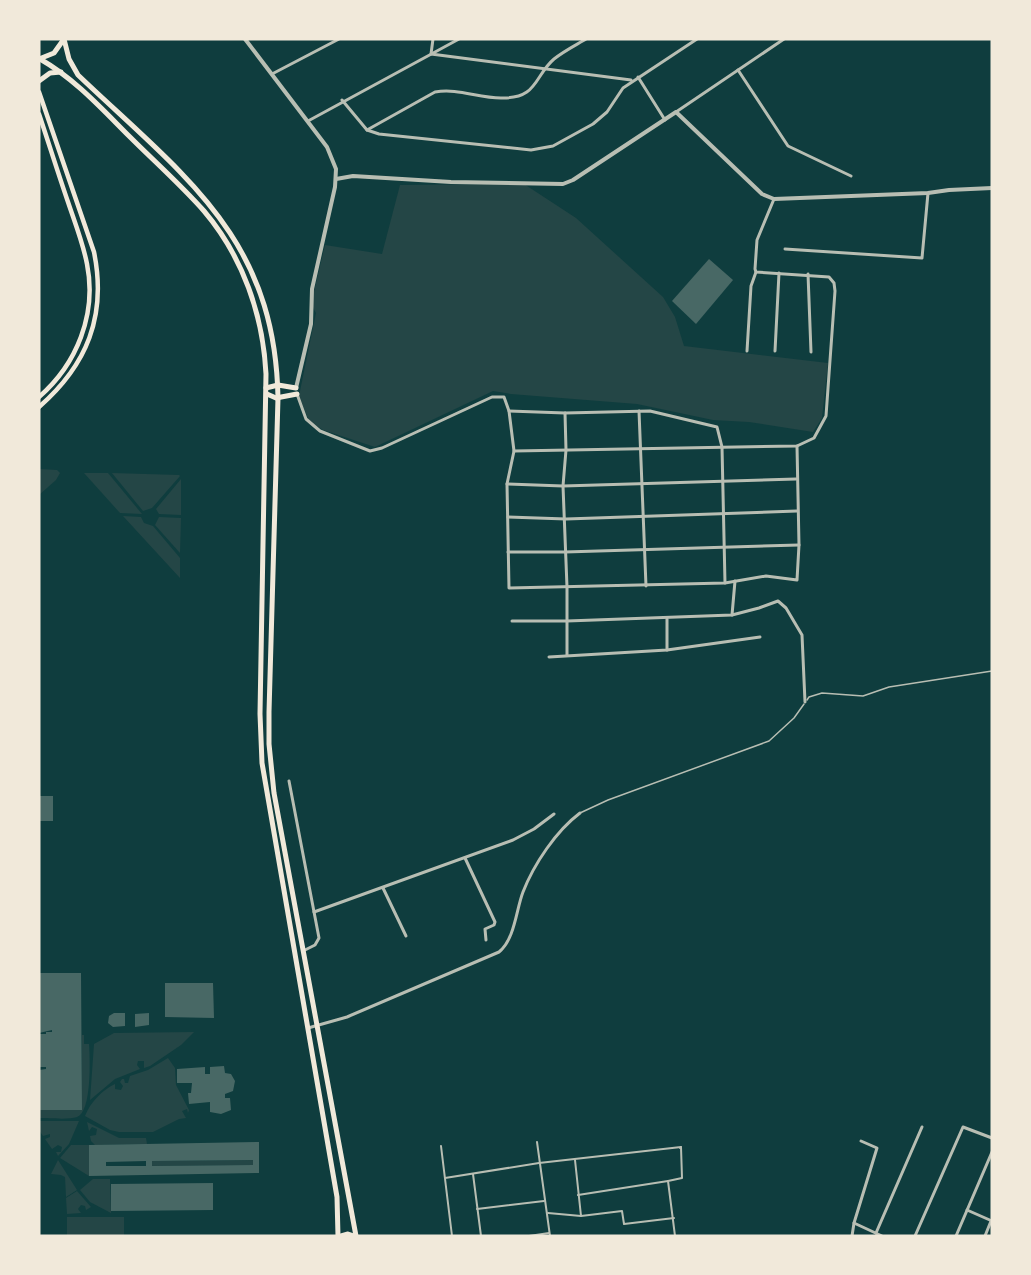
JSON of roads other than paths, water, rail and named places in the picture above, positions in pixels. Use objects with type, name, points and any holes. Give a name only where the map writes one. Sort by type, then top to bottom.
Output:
[{"type":"main road","points":[[39,59],[54,53],[64,39]]},
{"type":"main road","points":[[39,59],[76,84],[184,191],[214,224],[242,270],[259,321],[265,356],[267,391],[261,747],[268,804],[337,1197],[340,1236],[348,1234],[355,1236],[274,793],[269,744],[278,398],[272,333],[257,281],[232,233],[195,187],[78,75],[69,59],[64,39]]},
{"type":"main road","points":[[39,81],[50,73],[61,72]]},
{"type":"main road","points":[[39,92],[94,252],[98,295],[93,328],[83,355],[67,380],[39,407]]},
{"type":"main road","points":[[39,114],[85,253],[90,294],[85,326],[72,358],[61,374],[39,397]]},
{"type":"main road","points":[[175,182],[183,175]]},
{"type":"main road","points":[[184,191],[195,187]]},
{"type":"main road","points":[[267,391],[278,385],[296,391]]},
{"type":"main road","points":[[267,391],[278,398]]},
{"type":"main road","points":[[278,398],[296,391]]},
{"type":"main road","points":[[318,1081],[326,1080]]},
{"type":"street","points":[[244,39],[308,121],[331,154],[336,169],[336,179],[313,284],[311,324],[296,391],[303,412],[314,427],[370,451],[382,448],[492,397],[504,397],[509,411],[514,451],[507,484],[509,588],[725,583],[766,576],[797,579],[799,545],[797,446]]},
{"type":"street","points":[[272,74],[339,39]]},
{"type":"street","points":[[431,54],[433,39]]},
{"type":"street","points":[[308,121],[342,100],[459,39]]},
{"type":"street","points":[[367,130],[435,92],[448,90],[500,98],[515,97],[534,87],[544,68],[555,58],[586,39]]},
{"type":"street","points":[[342,100],[367,130],[379,134],[531,150],[553,146],[593,124],[607,112],[623,88],[697,39]]},
{"type":"street","points":[[336,179],[353,176],[451,182],[563,184],[573,180],[665,120],[784,39]]},
{"type":"street","points":[[431,54],[633,80]]},
{"type":"street","points":[[738,70],[788,146],[851,176]]},
{"type":"street","points":[[638,77],[665,120]]},
{"type":"street","points":[[676,112],[762,194],[774,199],[992,188]]},
{"type":"street","points":[[785,249],[922,258],[928,193]]},
{"type":"street","points":[[747,351],[752,286],[756,272],[754,269],[757,240],[774,199]]},
{"type":"street","points":[[514,451],[797,446],[814,438],[826,416],[834,326],[836,291],[834,283],[829,277],[808,274],[756,272]]},
{"type":"street","points":[[775,351],[778,273]]},
{"type":"street","points":[[808,274],[811,352]]},
{"type":"street","points":[[509,411],[565,413],[650,411],[717,428],[722,447],[725,583]]},
{"type":"street","points":[[639,411],[646,585]]},
{"type":"street","points":[[565,413],[566,450],[563,486],[566,519],[567,655]]},
{"type":"street","points":[[507,484],[563,486],[797,479]]},
{"type":"street","points":[[508,517],[566,519],[797,512]]},
{"type":"street","points":[[508,552],[799,545]]},
{"type":"street","points":[[732,615],[735,581]]},
{"type":"street","points":[[512,621],[732,615],[778,601],[786,608],[802,635],[805,702]]},
{"type":"street","points":[[667,618],[667,650]]},
{"type":"street","points":[[549,657],[667,650],[760,637]]},
{"type":"street","points":[[289,782],[318,942],[303,951]]},
{"type":"street","points":[[308,1028],[347,1017],[503,949],[533,871],[559,831],[580,813]]},
{"type":"street","points":[[314,912],[513,840],[534,829],[554,814]]},
{"type":"street","points":[[465,858],[495,922],[494,925],[485,929],[486,940]]},
{"type":"street","points":[[383,888],[406,936]]},
{"type":"street","points":[[876,1233],[922,1127]]},
{"type":"street","points":[[915,1236],[963,1127],[992,1138]]},
{"type":"street","points":[[852,1236],[877,1148],[861,1141]]},
{"type":"street","points":[[529,1236],[550,1234],[537,1142]]},
{"type":"street","points":[[441,1146],[452,1236]]},
{"type":"street","points":[[445,1178],[539,1163],[681,1147],[682,1178],[578,1194]]},
{"type":"street","points":[[956,1236],[992,1152]]},
{"type":"street","points":[[575,1160],[581,1216]]},
{"type":"street","points":[[473,1174],[481,1236]]},
{"type":"street","points":[[668,1181],[675,1236]]},
{"type":"street","points":[[477,1209],[544,1201]]},
{"type":"street","points":[[967,1210],[992,1221],[985,1236]]},
{"type":"street","points":[[546,1213],[581,1216],[622,1211],[624,1224],[674,1218]]},
{"type":"street","points":[[854,1223],[882,1236]]},
{"type":"lane","points":[[580,813],[608,800],[769,741],[794,718],[809,697],[822,693],[863,696],[889,687],[992,671]]}]
